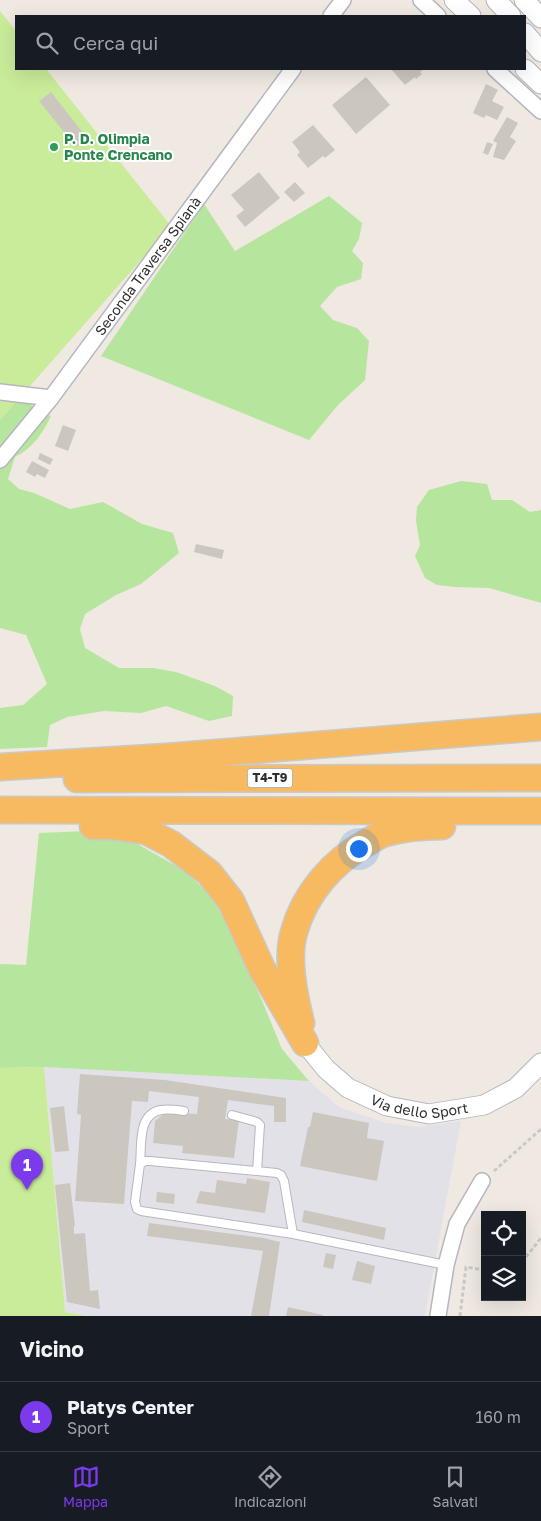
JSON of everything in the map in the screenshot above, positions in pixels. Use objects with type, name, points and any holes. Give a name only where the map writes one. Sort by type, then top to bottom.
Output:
[{"type":"highway","points":[[0,767],[166,757],[541,727]]},
{"type":"highway","name":"T4-T9","points":[[0,779],[541,778]]},
{"type":"highway","points":[[0,810],[541,811]]},
{"type":"highway","points":[[305,1043],[294,997],[291,961],[294,933],[308,898],[329,871],[355,850],[384,834],[414,828],[438,826],[514,826],[541,820]]},
{"type":"highway","points":[[0,824],[112,826],[146,831],[171,844],[209,873],[231,901],[262,969],[305,1043]]},
{"type":"street","points":[[333,15],[343,0]]},
{"type":"street","points":[[421,0],[437,15]]},
{"type":"street","points":[[454,0],[470,15]]},
{"type":"street","points":[[496,0],[509,15]]},
{"type":"street","points":[[524,0],[541,18]]},
{"type":"street","points":[[526,34],[541,52]]},
{"type":"street","name":"Seconda Traversa Spianà","points":[[0,460],[51,398],[292,70]]},
{"type":"street","points":[[496,70],[541,111]]},
{"type":"street","points":[[526,70],[541,84]]},
{"type":"street","points":[[0,392],[51,398]]},
{"type":"street","name":"Via dello Sport","points":[[305,1043],[326,1069],[348,1088],[387,1106],[429,1114],[484,1105],[516,1088],[541,1063]]},
{"type":"street","points":[[438,1316],[446,1265],[457,1224],[482,1181]]},
{"type":"lane","points":[[184,1110],[159,1110],[147,1117],[143,1124],[135,1202],[137,1208],[141,1211],[293,1234],[446,1265]]},
{"type":"lane","points":[[232,1115],[257,1122],[260,1125],[256,1171]]},
{"type":"lane","points":[[140,1164],[145,1160],[277,1173],[281,1175],[293,1234]]},
{"type":"path","points":[[482,1181],[541,1129]]},
{"type":"path","points":[[526,1257],[541,1238]]},
{"type":"path","points":[[460,1316],[466,1267],[481,1269]]},
{"type":"shaded area","points":[[44,1067],[309,1081],[339,1107],[386,1123],[419,1127],[461,1121],[425,1316],[87,1316],[65,1312]]},
{"type":"green space","name":"P. D. Olimpia Ponte Crencano","points":[[0,11],[15,30],[15,70],[47,70],[171,226],[0,420]]},
{"type":"green space","points":[[329,196],[362,223],[359,239],[352,251],[363,263],[361,279],[337,287],[320,306],[333,320],[357,328],[369,341],[365,380],[338,405],[309,440],[101,356],[204,204],[235,251]]},
{"type":"green space","points":[[19,398],[51,416],[36,440],[27,450],[15,457],[8,479],[19,489],[34,493],[70,509],[103,502],[142,524],[173,533],[179,553],[141,584],[116,595],[85,614],[80,629],[85,648],[119,668],[153,668],[176,672],[215,686],[233,696],[232,716],[209,721],[166,706],[141,713],[104,711],[67,717],[50,725],[47,747],[0,749],[0,708],[23,705],[47,684],[26,635],[0,628],[0,420]]},
{"type":"green space","points":[[461,481],[487,484],[492,500],[512,500],[530,512],[541,510],[541,603],[489,588],[437,585],[425,578],[415,556],[420,545],[416,521],[417,507],[429,490]]},
{"type":"green space","points":[[113,830],[183,870],[213,897],[224,917],[282,1049],[309,1081],[44,1067],[0,1068],[0,964],[26,965],[39,833]]},
{"type":"green space","points":[[44,1067],[65,1312],[87,1316],[0,1316],[0,1068]]},
{"type":"building","points":[[392,70],[423,70],[420,72],[422,74],[405,85]]},
{"type":"building","points":[[366,77],[390,105],[356,134],[332,105]]},
{"type":"building","points":[[486,84],[498,90],[492,101],[504,107],[497,120],[486,115],[484,118],[473,113]]},
{"type":"building","points":[[51,92],[87,138],[76,147],[39,101]]},
{"type":"building","points":[[507,117],[518,123],[510,137],[516,141],[504,160],[493,157],[497,143],[493,141]]},
{"type":"building","points":[[313,125],[335,150],[325,158],[323,156],[308,168],[297,155],[300,152],[292,142]]},
{"type":"building","points":[[487,142],[493,144],[488,155],[483,153]]},
{"type":"building","points":[[259,172],[280,198],[245,227],[236,216],[244,210],[231,195]]},
{"type":"building","points":[[295,182],[305,193],[294,202],[284,192]]},
{"type":"building","points":[[63,425],[76,430],[68,451],[55,446]]},
{"type":"building","points":[[40,453],[53,459],[50,465],[38,459]]},
{"type":"building","points":[[32,461],[49,470],[45,478],[37,474],[35,477],[26,472]]},
{"type":"building","points":[[196,544],[224,550],[222,559],[194,552]]},
{"type":"building","points":[[80,1074],[165,1080],[286,1098],[286,1122],[274,1122],[274,1106],[228,1100],[225,1119],[239,1120],[234,1158],[182,1153],[183,1146],[153,1143],[155,1121],[166,1112],[197,1114],[199,1097],[149,1091],[148,1102],[132,1101],[124,1204],[75,1201],[81,1115],[77,1114]]},
{"type":"building","points":[[64,1106],[69,1151],[55,1152],[50,1108]]},
{"type":"building","points":[[313,1112],[369,1123],[367,1138],[384,1141],[377,1181],[300,1166]]},
{"type":"building","points":[[247,1178],[270,1182],[265,1213],[196,1203],[200,1191],[215,1193],[217,1180],[246,1184]]},
{"type":"building","points":[[70,1183],[75,1226],[74,1234],[85,1233],[90,1291],[98,1290],[100,1309],[67,1302],[55,1185]]},
{"type":"building","points":[[157,1192],[175,1194],[174,1204],[156,1202]]},
{"type":"building","points":[[304,1210],[386,1228],[384,1240],[302,1222]]},
{"type":"building","points":[[149,1223],[264,1238],[280,1242],[269,1316],[251,1316],[263,1251],[147,1236]]},
{"type":"building","points":[[326,1253],[336,1255],[333,1269],[323,1267]]},
{"type":"building","points":[[357,1261],[375,1266],[371,1284],[352,1280]]},
{"type":"building","points":[[288,1307],[323,1315],[323,1316],[286,1316]]},
{"type":"place","name":"P. D. Olimpia Ponte Crencano","points":[[54,147]]},
{"type":"place","name":"Platys Center","points":[[27,1190]]}]
